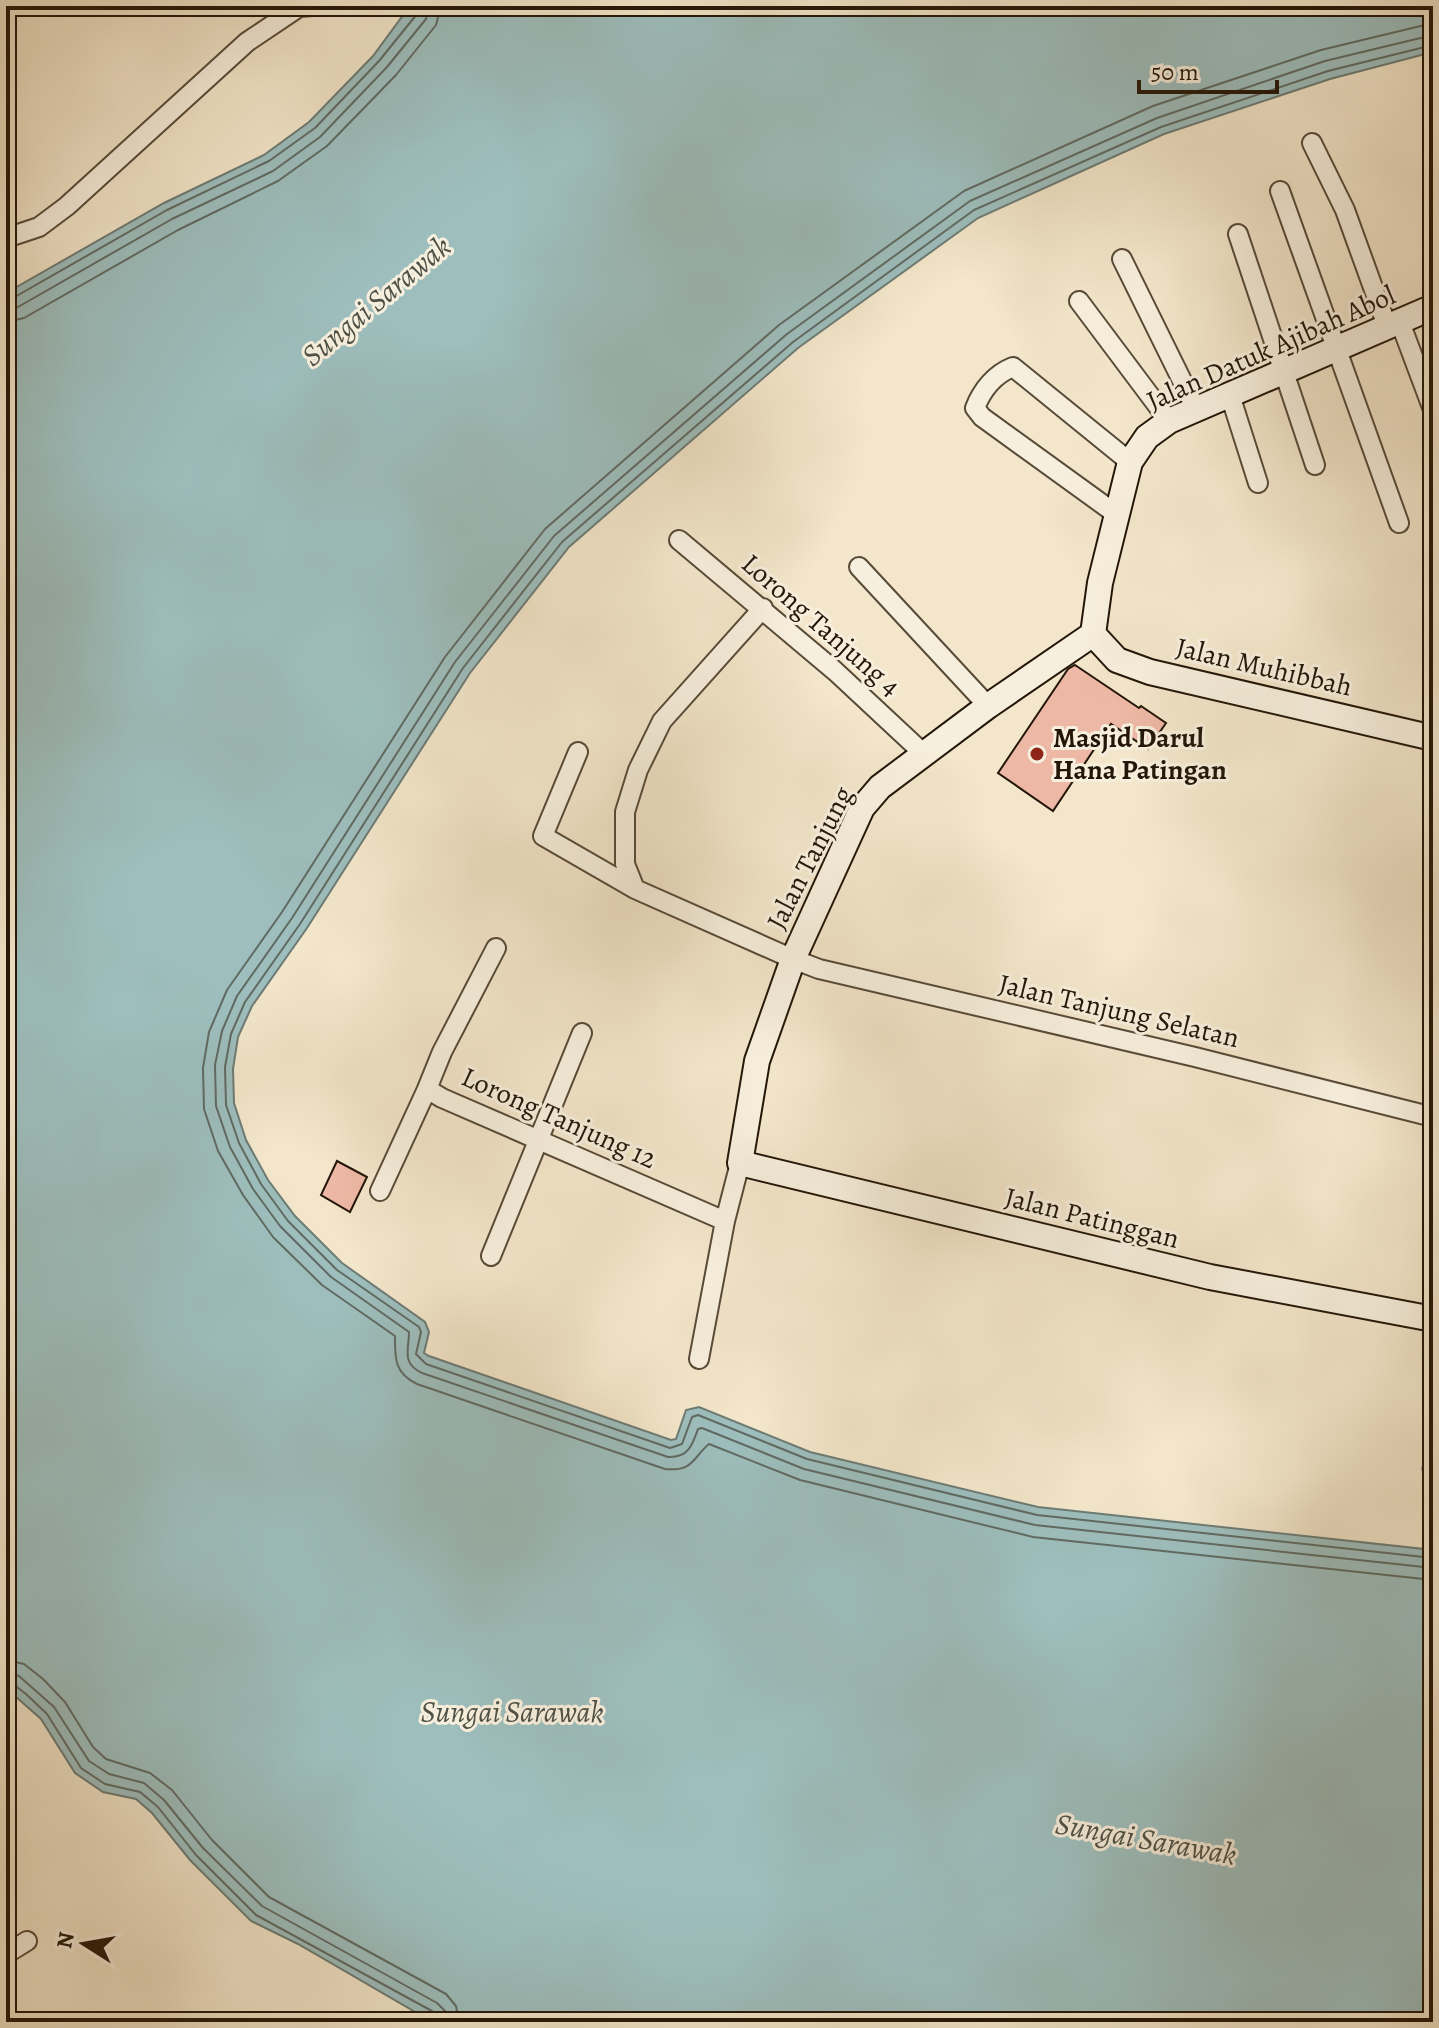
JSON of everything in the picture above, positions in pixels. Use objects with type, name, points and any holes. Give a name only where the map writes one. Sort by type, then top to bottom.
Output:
[{"type":"main road","name":"Jalan Datuk Ajibah Abol","points":[[1093,634],[1100,583],[1130,462],[1147,437],[1169,421],[1433,307]]},
{"type":"main road","name":"Jalan Tanjung","points":[[740,1163],[757,1061],[793,959],[862,808],[880,787],[988,706],[1093,634]]},
{"type":"main road","name":"Jalan Muhibbah","points":[[1093,634],[1117,660],[1150,672],[1433,738]]},
{"type":"main road","name":"Jalan Patinggan","points":[[740,1163],[1210,1277],[1433,1319]]},
{"type":"street","points":[[6,238],[39,227],[67,206],[247,42],[299,7],[312,6]]},
{"type":"street","points":[[1312,143],[1345,210],[1433,410]]},
{"type":"street","points":[[1280,191],[1399,523]]},
{"type":"street","points":[[1238,234],[1315,465]]},
{"type":"street","points":[[1122,259],[1196,409]]},
{"type":"street","points":[[1079,301],[1169,421]]},
{"type":"street","points":[[1116,514],[982,417],[975,408],[981,394],[1003,371],[1013,367],[1130,462]]},
{"type":"street","points":[[1230,395],[1258,483]]},
{"type":"street","name":"Lorong Tanjung 4","points":[[679,540],[763,608],[924,754]]},
{"type":"street","points":[[859,567],[988,706]]},
{"type":"street","points":[[635,889],[625,864],[624,846],[625,812],[638,770],[662,721],[763,608]]},
{"type":"street","name":"Jalan Tanjung Selatan","points":[[578,752],[543,836],[635,889],[793,959],[819,969],[1433,1117]]},
{"type":"street","name":"Lorong Tanjung 12","points":[[496,948],[442,1052],[427,1089],[725,1221]]},
{"type":"street","points":[[491,1256],[582,1033]]},
{"type":"street","points":[[380,1191],[427,1089]]},
{"type":"street","points":[[699,1359],[725,1221],[740,1163]]},
{"type":"street","points":[[6,1954],[27,1941]]},
{"type":"lane","points":[[1428,1469],[1433,1441]]},
{"type":"water","name":"Sungai Sarawak","points":[[414,6],[1433,6],[1433,52],[1330,79],[1164,134],[978,218],[798,348],[569,547],[470,673],[307,928],[252,1006],[238,1037],[233,1069],[234,1103],[246,1140],[268,1180],[295,1216],[342,1263],[425,1322],[429,1332],[424,1353],[429,1356],[671,1440],[676,1439],[686,1410],[699,1407],[810,1452],[1038,1507],[1433,1550],[1433,2022],[441,2022],[424,2017],[298,1944],[251,1921],[190,1860],[152,1813],[136,1799],[103,1792],[75,1773],[41,1719],[6,1688],[6,293],[164,203],[264,155],[309,122],[373,56],[401,18]]},
{"type":"building","points":[[1075,665],[1166,723],[1148,749],[1111,724],[1053,811],[998,773],[1068,669]]},
{"type":"building","points":[[337,1161],[367,1177],[350,1212],[321,1195]]},
{"type":"place","name":"Masjid Darul Hana Patingan","points":[[1037,754]]}]
